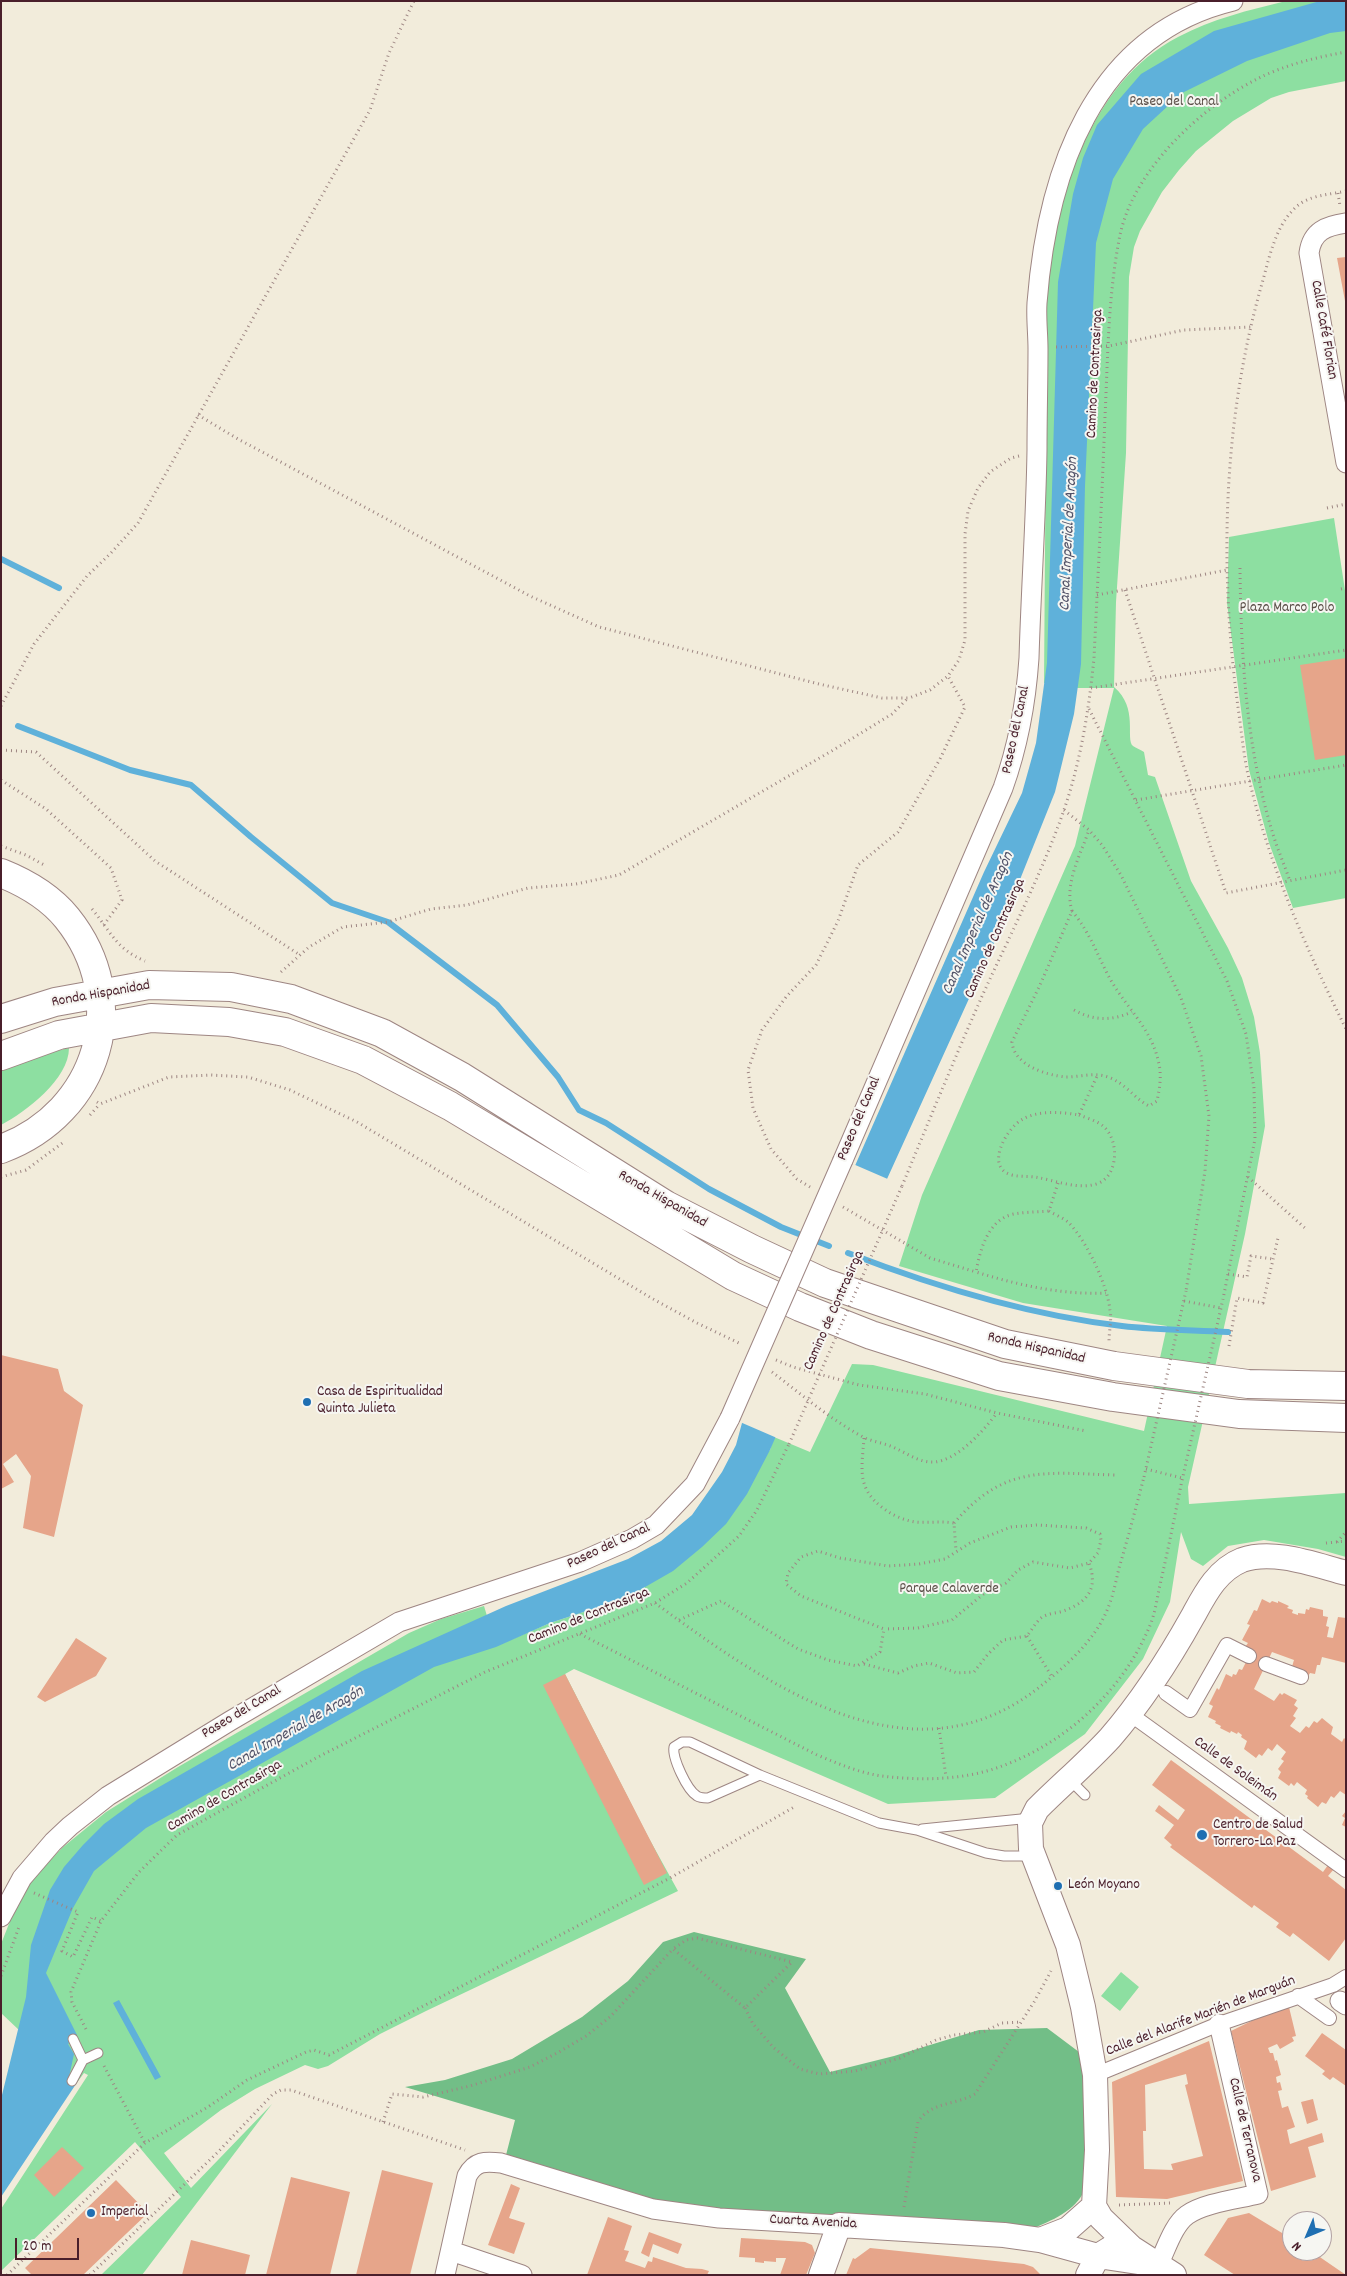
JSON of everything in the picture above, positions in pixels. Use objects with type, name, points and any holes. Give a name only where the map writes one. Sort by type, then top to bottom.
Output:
[{"type":"highway","points":[[1,873],[21,881],[46,897],[66,917],[83,941],[100,993],[100,1027],[95,1052],[84,1080],[67,1105],[46,1126],[20,1142],[1,1149]]},
{"type":"highway","name":"Ronda Hispanidad","points":[[1,1019],[55,1002],[149,985],[231,987],[291,999],[373,1029],[462,1076],[666,1205],[752,1249],[826,1283],[1005,1344],[1114,1366],[1248,1384],[1346,1386]]},
{"type":"highway","name":"Ronda Hispanidad","points":[[1,1056],[59,1035],[151,1018],[228,1022],[285,1032],[363,1060],[450,1106],[733,1276],[800,1307],[871,1335],[999,1376],[1113,1397],[1239,1414],[1346,1418]]},
{"type":"street","name":"Paseo del Canal","points":[[1,1917],[22,1878],[52,1842],[70,1826],[125,1786],[230,1720],[399,1622],[580,1562],[632,1540],[656,1525],[695,1484],[730,1418],[1003,788],[1014,757],[1027,689],[1036,456],[1037,306],[1041,266],[1056,186],[1070,147],[1097,96],[1117,69],[1141,45],[1180,20],[1233,1]]},
{"type":"street","name":"Calle Café Florian","points":[[1346,223],[1332,225],[1320,230],[1310,244],[1309,253],[1346,463]]},
{"type":"street","points":[[1166,2270],[1132,2248],[1101,2218],[1094,2206],[1097,2150],[1095,2075],[1083,2006],[1068,1945],[1033,1856],[1030,1832],[1031,1818],[1037,1809],[1077,1787],[1098,1751],[1130,1714],[1166,1664],[1208,1589],[1229,1567],[1241,1561],[1266,1557],[1283,1558],[1346,1573]]},
{"type":"street","points":[[1166,1693],[1190,1710],[1227,1646],[1249,1656]]},
{"type":"street","points":[[1266,1664],[1301,1677]]},
{"type":"street","name":"Calle de Soleimán","points":[[1130,1714],[1346,1870]]},
{"type":"street","name":"Calle del Alarife Marién de Marguán","points":[[1095,2075],[1219,2024],[1333,1985],[1346,1976]]},
{"type":"street","points":[[1298,1996],[1329,2018]]},
{"type":"street","name":"Calle de Terranova","points":[[1166,2270],[1177,2226],[1187,2215],[1201,2209],[1258,2194],[1219,2024]]},
{"type":"street","points":[[445,2275],[467,2176],[478,2164]]},
{"type":"street","name":"Cuarta Avenida","points":[[478,2164],[506,2164],[653,2209],[719,2218],[901,2228],[1040,2240],[1093,2265],[1166,2270]]},
{"type":"street","points":[[1040,2240],[1068,2229],[1094,2206]]},
{"type":"street","points":[[821,2275],[839,2224]]},
{"type":"street","points":[[1093,2265],[1116,2246],[1132,2248]]},
{"type":"street","points":[[451,2251],[522,2275]]},
{"type":"lane","points":[[760,1774],[708,1798],[701,1798],[689,1790],[674,1757],[674,1747],[682,1742],[690,1742],[760,1774],[879,1822],[917,1830],[986,1853],[1004,1856],[1033,1856]]},
{"type":"lane","points":[[917,1830],[1031,1818]]},
{"type":"lane","points":[[73,2039],[83,2060]]},
{"type":"lane","points":[[72,2080],[83,2060],[98,2053]]},
{"type":"path","points":[[1,706],[34,644],[86,576],[112,553],[138,523],[370,110],[389,53],[414,1]]},
{"type":"path","name":"Camino de Contrasirga","points":[[145,2143],[72,2002],[71,1992],[101,1921],[138,1872],[177,1835],[318,1758],[485,1672],[655,1603],[687,1583],[717,1558],[738,1536],[757,1510],[789,1444],[902,1186],[984,992],[1032,888],[1064,810],[1089,708],[1097,595],[1109,346],[1108,321],[1120,234],[1130,206],[1149,172],[1172,144],[1199,118],[1228,96],[1260,77],[1299,63],[1346,52]]},
{"type":"path","points":[[1346,192],[1311,198],[1296,207],[1283,222],[1272,248],[1238,392],[1226,542],[1233,667],[1250,781],[1281,883],[1316,970],[1346,1029]]},
{"type":"path","points":[[1038,348],[1109,346],[1184,330],[1252,327]]},
{"type":"path","points":[[198,415],[238,439],[530,596],[599,627],[819,684],[882,698],[909,698],[930,690],[948,676],[959,660],[965,640],[968,511],[978,488],[990,472],[1011,458],[1036,456]]},
{"type":"path","points":[[1327,508],[1346,504]]},
{"type":"path","points":[[1240,568],[1245,696],[1260,780],[1272,830],[1290,881]]},
{"type":"path","points":[[1097,595],[1227,570]]},
{"type":"path","points":[[1341,589],[1346,588]]},
{"type":"path","points":[[1125,590],[1226,893],[1346,870]]},
{"type":"path","points":[[1091,688],[1346,650]]},
{"type":"path","points":[[814,1189],[797,1179],[771,1149],[752,1108],[748,1070],[762,1030],[786,997],[816,965],[838,921],[858,865],[898,832],[940,759],[964,707],[948,676]]},
{"type":"path","points":[[287,975],[278,974],[309,947],[343,927],[388,922],[431,909],[467,905],[528,888],[576,884],[619,875],[835,749],[892,714],[909,698]]},
{"type":"path","points":[[579,1634],[818,1756],[854,1770],[881,1776],[925,1779],[970,1774],[1002,1766],[1044,1746],[1069,1729],[1104,1698],[1131,1661],[1152,1622],[1180,1485],[1223,1299],[1248,1177],[1255,1131],[1254,1088],[1246,1034],[1227,981],[1089,708]]},
{"type":"path","points":[[1,750],[36,752],[155,861],[300,955]]},
{"type":"path","points":[[1136,800],[1346,765]]},
{"type":"path","points":[[1,780],[46,809],[111,868],[122,900],[105,925],[83,941]]},
{"type":"path","points":[[655,1603],[757,1675],[849,1718],[890,1728],[939,1728],[978,1720],[1008,1708],[1052,1677],[1088,1641],[1108,1609],[1146,1469],[1184,1301],[1205,1171],[1208,1116],[1202,1056],[1181,998],[1121,874],[1102,845],[1089,830],[1064,810]]},
{"type":"path","points":[[1072,910],[1040,985],[1012,1042],[1013,1051],[1020,1060],[1053,1075],[1067,1077],[1098,1074],[1120,1083],[1130,1090],[1139,1101],[1149,1106],[1157,1101],[1161,1085],[1158,1059],[1144,1028],[1109,977],[1084,925],[1072,910],[1068,899],[1069,886],[1089,830]]},
{"type":"path","points":[[1,846],[26,855],[48,868]]},
{"type":"path","points":[[89,905],[119,946],[130,954],[146,961]]},
{"type":"path","points":[[1074,1010],[1085,1016],[1109,1020],[1132,1012]]},
{"type":"path","points":[[1079,1115],[1098,1074]]},
{"type":"path","points":[[76,1091],[100,1104],[169,1076],[210,1075],[248,1077],[290,1090],[357,1122],[653,1299],[740,1346]]},
{"type":"path","points":[[1057,1112],[1079,1115],[1104,1127],[1113,1141],[1115,1154],[1113,1166],[1107,1176],[1100,1182],[1090,1185],[1058,1182],[1008,1174],[1001,1170],[998,1163],[1000,1152],[1014,1125],[1024,1118],[1057,1112]]},
{"type":"path","points":[[1248,1177],[1306,1229]]},
{"type":"path","points":[[1049,1211],[1058,1182]]},
{"type":"path","points":[[839,1204],[930,1258],[1036,1288],[1089,1294],[1106,1293]]},
{"type":"path","points":[[976,1272],[979,1254],[988,1234],[997,1222],[1012,1214],[1049,1211],[1068,1222],[1081,1240],[1106,1293],[1111,1312],[1109,1343]]},
{"type":"path","points":[[1229,1346],[1237,1298],[1262,1303],[1278,1238]]},
{"type":"path","points":[[1228,1274],[1247,1277],[1251,1256],[1273,1259]]},
{"type":"path","points":[[856,1271],[865,1275]]},
{"type":"path","points":[[1184,1301],[1221,1308]]},
{"type":"path","points":[[732,1341],[750,1348]]},
{"type":"path","points":[[1099,1341],[1118,1344]]},
{"type":"path","points":[[1164,1351],[1174,1353]]},
{"type":"path","points":[[767,1356],[793,1367],[860,1385],[925,1394],[997,1413],[1086,1431]]},
{"type":"path","points":[[1201,1357],[1211,1358]]},
{"type":"path","points":[[770,1370],[832,1418],[864,1438],[893,1447],[915,1459],[935,1462],[956,1453],[980,1436],[997,1413]]},
{"type":"path","points":[[864,1438],[861,1473],[865,1491],[876,1503],[892,1515],[914,1522],[954,1523]]},
{"type":"path","points":[[1146,1469],[1182,1478]]},
{"type":"path","points":[[956,1551],[954,1523],[970,1505],[987,1492],[1024,1476],[1047,1472],[1116,1475]]},
{"type":"path","points":[[1037,1525],[1086,1528],[1100,1534],[1101,1540],[1098,1553],[1089,1563],[1070,1568],[1033,1562],[1018,1570],[1006,1583],[986,1592],[952,1620],[918,1628],[884,1628],[801,1596],[786,1584],[788,1573],[801,1557],[818,1551],[840,1558],[888,1566],[919,1564],[945,1559],[956,1551],[1011,1527],[1037,1525]]},
{"type":"path","points":[[1337,1542],[1346,1532]]},
{"type":"path","points":[[863,1664],[898,1673],[914,1666],[929,1664],[957,1673],[974,1672],[988,1654],[1003,1640],[1027,1636],[1042,1617],[1065,1610],[1082,1602],[1091,1591],[1092,1573],[1089,1563]]},
{"type":"path","points":[[679,1620],[721,1601],[798,1648],[828,1660],[858,1666],[880,1652],[884,1628]]},
{"type":"path","points":[[1027,1636],[1052,1677]]},
{"type":"path","points":[[939,1728],[946,1777]]},
{"type":"path","points":[[7,2275],[145,2143],[208,2107],[247,2080],[306,2052],[314,2050],[329,2055],[670,1878],[814,1796]]},
{"type":"path","points":[[32,1893],[78,1912],[62,1951],[73,1957],[92,1917],[101,1921]]},
{"type":"path","points":[[1,1976],[22,1921]]},
{"type":"path","points":[[383,2122],[392,2094],[423,2097],[470,2086],[530,2067],[586,2036],[610,2017],[673,1949],[686,1940],[697,1938],[792,1962],[745,2008]]},
{"type":"path","points":[[901,2228],[918,2122],[923,2113],[975,2094],[1022,2022],[1046,1978],[1068,1945]]},
{"type":"path","points":[[673,1949],[745,2008],[753,2024],[774,2048],[800,2069],[819,2074],[855,2071],[900,2058],[936,2040],[954,2035],[983,2032],[1002,2023],[1022,2022]]},
{"type":"path","points":[[90,2275],[217,2153],[273,2094],[281,2090],[291,2090],[460,2147],[478,2164]]},
{"type":"green space","name":"Parque Calaverde","points":[[1286,1],[1346,1],[1346,81],[1289,92],[1271,98],[1233,121],[1196,151],[1179,170],[1162,192],[1140,231],[1134,247],[1129,277],[1126,453],[1116,602],[1114,687],[1122,695],[1129,713],[1131,742],[1133,746],[1144,752],[1148,775],[1155,777],[1191,881],[1228,948],[1242,978],[1254,1017],[1260,1053],[1265,1126],[1245,1234],[1188,1487],[1189,1504],[1346,1493],[1346,1557],[1318,1549],[1264,1540],[1228,1546],[1203,1566],[1191,1559],[1181,1532],[1170,1602],[1143,1659],[1085,1734],[995,1798],[888,1804],[574,1669],[565,1674],[646,1833],[678,1891],[380,2034],[328,2066],[318,2069],[305,2065],[255,2089],[221,2110],[164,2153],[191,2188],[272,2104],[142,2275],[101,2275],[181,2197],[135,2142],[1,2271],[1,2209],[88,2075],[84,2073],[76,2084],[1,2013],[1,1944],[16,1906],[30,1882],[62,1848],[106,1812],[178,1767],[409,1633],[441,1619],[484,1606],[496,1646],[550,1623],[626,1598],[770,1450],[774,1437],[810,1452],[852,1364],[873,1365],[1144,1431],[1167,1326],[1023,1303],[899,1266],[922,1195],[1075,846],[1114,688],[1078,688],[1044,683],[1047,289],[1059,217],[1069,181],[1083,146],[1100,113],[1121,83],[1147,57],[1178,37],[1204,25]]},
{"type":"green space","name":"Plaza Marco Polo","points":[[1334,518],[1346,597],[1346,898],[1293,908],[1269,843],[1249,770],[1227,603],[1229,537]]},
{"type":"green space","points":[[69,1048],[67,1060],[54,1083],[34,1103],[1,1125],[1,1070],[47,1053]]},
{"type":"green space","points":[[694,1932],[806,1959],[785,1988],[830,2072],[894,2056],[979,2030],[1047,2028],[1083,2055],[1090,2162],[1088,2178],[1081,2197],[1062,2214],[1031,2229],[682,2208],[506,2155],[515,2120],[405,2087],[445,2080],[512,2059],[582,2017],[628,1981],[663,1942]]},
{"type":"green space","points":[[1121,1972],[1139,1987],[1120,2011],[1101,1996]]},
{"type":"water","name":"Canal Imperial de Aragón","points":[[1320,1],[1346,1],[1346,31],[1330,33],[1247,61],[1182,93],[1143,129],[1113,179],[1096,243],[1085,486],[1081,664],[1074,714],[1055,792],[997,937],[887,1179],[770,1450],[747,1494],[726,1524],[673,1571],[626,1598],[550,1623],[496,1647],[434,1667],[146,1828],[94,1871],[73,1908],[46,1973],[77,2035],[68,2044],[74,2054],[69,2077],[76,2084],[1,2197],[1,2099],[26,1997],[31,1945],[50,1890],[64,1867],[83,1845],[104,1824],[138,1799],[362,1671],[506,1606],[628,1559],[661,1541],[692,1515],[722,1472],[736,1445],[742,1423],[984,872],[1022,793],[1036,743],[1047,663],[1058,282],[1073,194],[1083,158],[1097,125],[1141,74],[1214,31]]},
{"type":"water","points":[[119,2000],[161,2077],[155,2080],[113,2003]]},
{"type":"pier","points":[[853,1164],[890,1180],[777,1438],[740,1422]]},
{"type":"building","points":[[1346,257],[1346,301],[1345,301],[1337,258]]},
{"type":"building","points":[[1346,658],[1346,755],[1315,760],[1300,665]]},
{"type":"building","points":[[1,1355],[58,1369],[64,1391],[83,1405],[54,1537],[23,1528],[31,1476],[16,1454],[3,1464],[14,1482],[1,1489]]},
{"type":"building","points":[[1262,1599],[1270,1603],[1272,1601],[1278,1603],[1278,1601],[1289,1606],[1287,1608],[1293,1610],[1292,1613],[1298,1615],[1298,1613],[1305,1614],[1306,1609],[1309,1610],[1310,1607],[1323,1610],[1323,1616],[1328,1617],[1326,1626],[1329,1627],[1327,1637],[1333,1638],[1338,1617],[1346,1618],[1346,1663],[1322,1657],[1320,1665],[1317,1665],[1315,1674],[1310,1673],[1307,1678],[1291,1670],[1294,1660],[1272,1652],[1254,1689],[1274,1701],[1280,1693],[1282,1695],[1284,1693],[1297,1700],[1294,1705],[1298,1708],[1293,1716],[1296,1718],[1290,1726],[1300,1733],[1306,1726],[1309,1728],[1314,1721],[1317,1723],[1322,1718],[1333,1727],[1331,1734],[1342,1742],[1344,1738],[1346,1740],[1346,1795],[1340,1791],[1334,1798],[1331,1796],[1326,1804],[1322,1802],[1318,1807],[1307,1798],[1308,1796],[1305,1794],[1307,1790],[1297,1782],[1294,1786],[1291,1783],[1289,1786],[1278,1778],[1281,1772],[1278,1769],[1284,1761],[1281,1759],[1286,1752],[1277,1744],[1272,1751],[1268,1748],[1262,1756],[1259,1754],[1256,1758],[1244,1749],[1247,1741],[1241,1737],[1242,1735],[1238,1732],[1237,1734],[1231,1731],[1230,1733],[1220,1728],[1221,1726],[1215,1723],[1216,1721],[1208,1717],[1213,1706],[1209,1704],[1217,1688],[1219,1690],[1226,1674],[1232,1677],[1233,1674],[1236,1675],[1239,1669],[1242,1670],[1249,1656],[1245,1647],[1248,1643],[1242,1640],[1250,1625],[1247,1624],[1254,1610],[1257,1611]]},
{"type":"building","points":[[76,1638],[107,1658],[96,1676],[45,1702],[37,1697]]},
{"type":"building","points":[[565,1674],[667,1873],[644,1885],[543,1685]]},
{"type":"building","points":[[1171,1760],[1323,1872],[1328,1865],[1334,1869],[1328,1876],[1346,1890],[1346,1938],[1329,1961],[1293,1933],[1290,1937],[1276,1927],[1279,1923],[1254,1905],[1252,1908],[1170,1847],[1172,1845],[1164,1838],[1174,1825],[1155,1811],[1159,1805],[1178,1820],[1185,1810],[1152,1785]]},
{"type":"building","points":[[1346,1811],[1346,1827],[1342,1825],[1345,1818],[1342,1816]]},
{"type":"building","points":[[1288,2003],[1296,2036],[1292,2037],[1294,2041],[1280,2049],[1277,2044],[1268,2048],[1270,2053],[1273,2053],[1275,2061],[1277,2060],[1281,2075],[1276,2077],[1277,2083],[1280,2082],[1282,2090],[1278,2091],[1282,2108],[1288,2106],[1295,2127],[1287,2130],[1290,2144],[1322,2133],[1324,2142],[1308,2147],[1316,2177],[1271,2191],[1231,2031]]},
{"type":"building","points":[[1322,2033],[1346,2050],[1346,2086],[1333,2077],[1330,2080],[1322,2074],[1325,2071],[1305,2056]]},
{"type":"building","points":[[1209,2041],[1243,2181],[1167,2199],[1116,2197],[1112,2082]],"holes":[[[1186,2074],[1188,2084],[1185,2085],[1203,2156],[1171,2164],[1173,2170],[1144,2169],[1143,2131],[1146,2131],[1145,2085]]]},
{"type":"building","points":[[1313,2099],[1318,2120],[1307,2124],[1301,2102]]},
{"type":"building","points":[[62,2147],[84,2168],[54,2197],[34,2175]]},
{"type":"building","points":[[382,2170],[433,2183],[410,2275],[356,2275]]},
{"type":"building","points":[[291,2177],[350,2192],[330,2275],[266,2275]]},
{"type":"building","points":[[116,2180],[148,2213],[83,2275],[32,2275],[25,2268]]},
{"type":"building","points":[[511,2184],[520,2188],[509,2218],[525,2223],[514,2254],[488,2245]]},
{"type":"building","points":[[1249,2213],[1282,2233],[1282,2261],[1326,2261],[1346,2275],[1235,2275],[1204,2255],[1228,2218]]},
{"type":"building","points":[[608,2217],[632,2226],[624,2250],[629,2251],[625,2261],[645,2268],[648,2261],[652,2262],[653,2257],[686,2268],[709,2271],[707,2275],[587,2275]]},
{"type":"building","points":[[649,2232],[682,2244],[678,2254],[653,2244],[649,2257],[641,2253]]},
{"type":"building","points":[[741,2238],[805,2242],[812,2245],[815,2253],[806,2275],[780,2275],[786,2258],[776,2258],[776,2262],[764,2261],[764,2263],[755,2262],[755,2258],[739,2257]]},
{"type":"building","points":[[191,2240],[250,2255],[245,2275],[182,2275]]},
{"type":"building","points":[[870,2248],[1024,2264],[1033,2267],[1041,2275],[846,2275],[853,2258],[855,2259]]},
{"type":"waterway","points":[[1,559],[59,588]]},
{"type":"waterway","points":[[18,726],[130,770],[191,785],[332,903],[388,922],[497,1005],[558,1077],[579,1110],[606,1123],[709,1189],[781,1227],[829,1246]]},
{"type":"waterway","points":[[848,1253],[948,1288],[1051,1315],[1135,1327],[1228,1332]]},
{"type":"place","name":"Casa de Espiritualidad Quinta Julieta","points":[[307,1402]]},
{"type":"place","name":"Centro de Salud Torrero-La Paz","points":[[1202,1835]]},
{"type":"place","name":"León Moyano","points":[[1058,1886]]},
{"type":"place","name":"Imperial","points":[[91,2213]]}]
